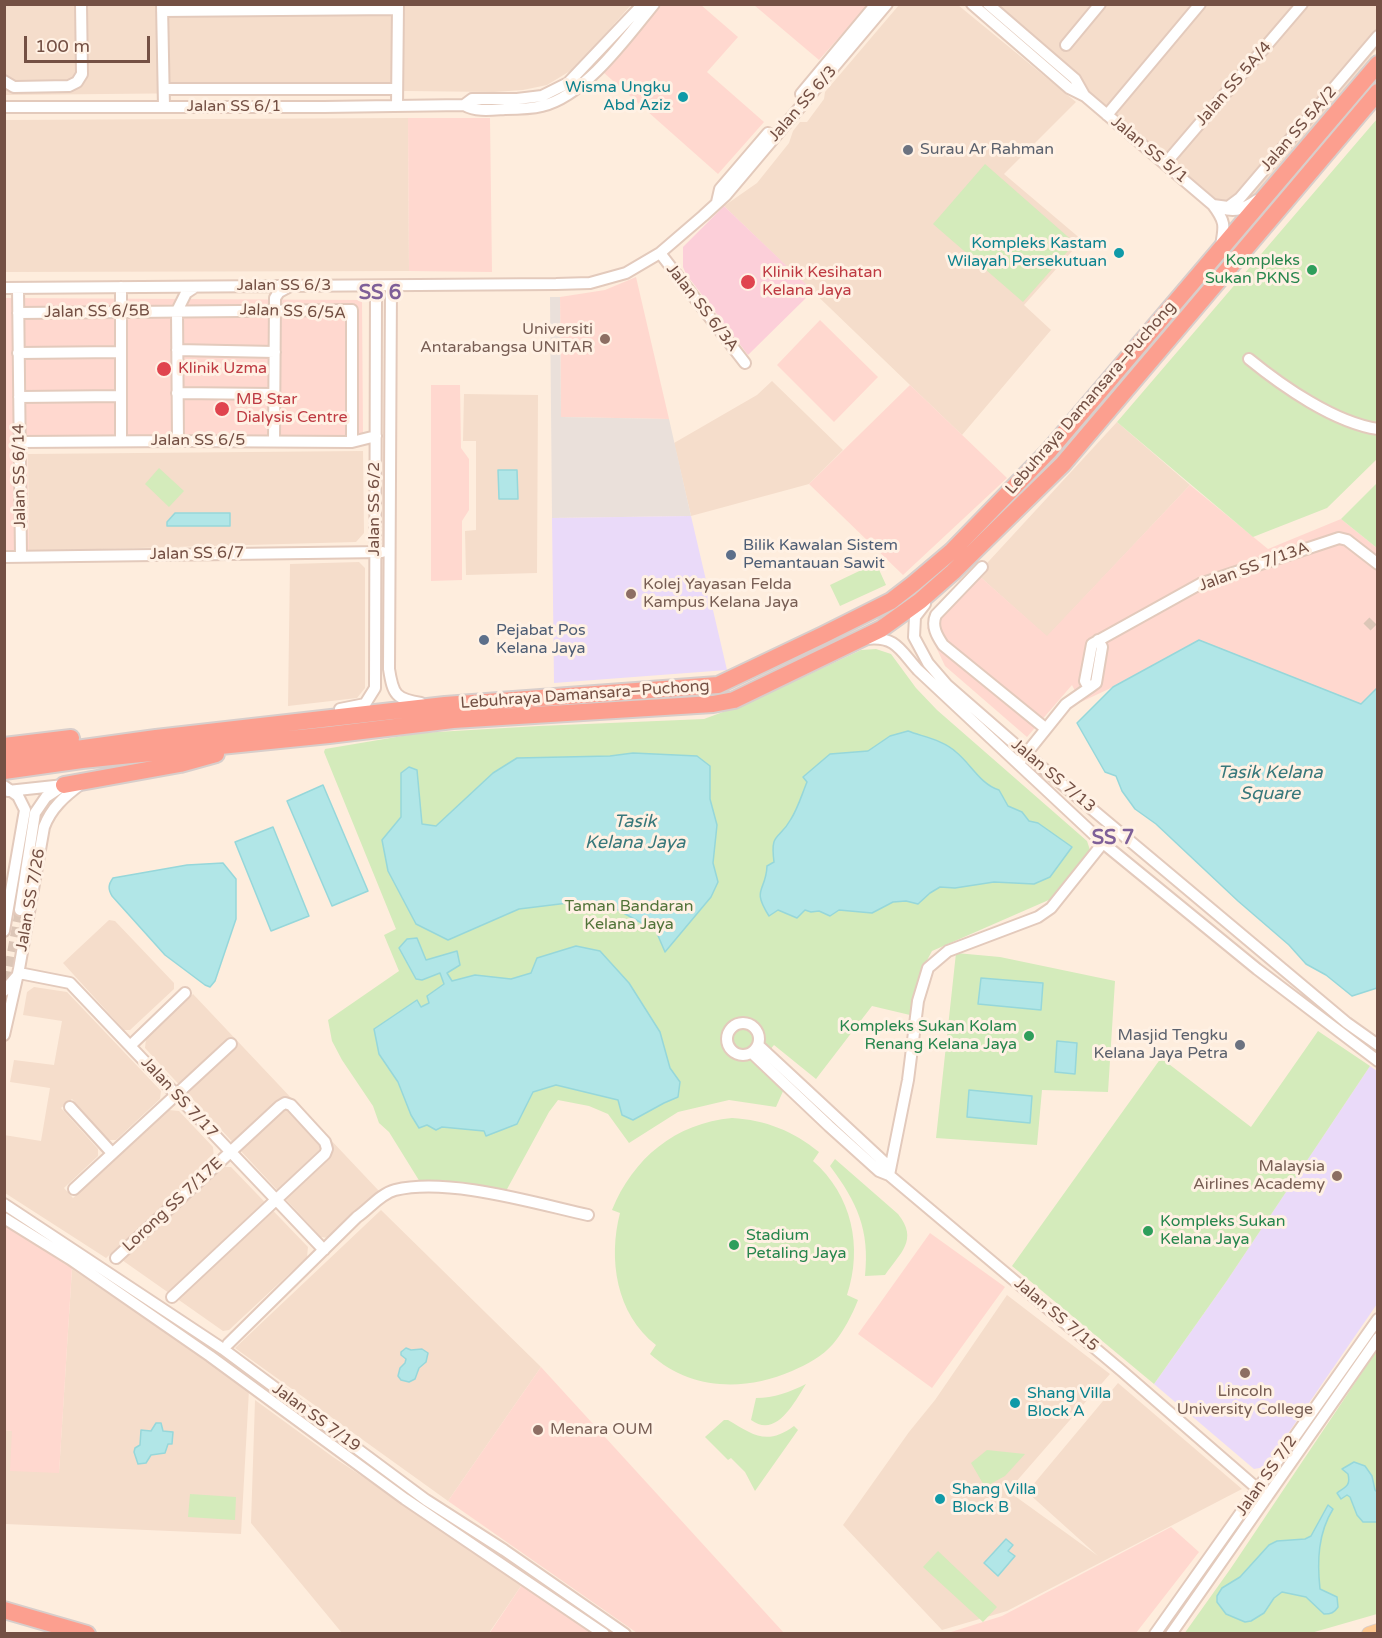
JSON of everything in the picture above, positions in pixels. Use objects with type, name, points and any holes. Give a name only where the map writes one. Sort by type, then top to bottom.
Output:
[{"type":"highway","name":"Lebuhraya Damansara–Puchong","points":[[4,759],[156,738],[445,705],[718,685],[891,601],[952,551],[1048,452],[1377,64]]},
{"type":"highway","name":"Lebuhraya Damansara–Puchong","points":[[4,771],[82,760],[453,720],[713,704],[734,700],[860,641],[902,616],[953,572],[1063,464],[1377,92]]},
{"type":"highway","points":[[4,746],[340,709],[437,702],[445,705]]},
{"type":"highway","points":[[64,785],[180,764],[248,745],[272,741]]},
{"type":"highway","points":[[6,787],[211,747]]},
{"type":"highway","points":[[4,1610],[87,1634]]},
{"type":"main road","points":[[1369,1634],[1377,1631]]},
{"type":"street","points":[[4,81],[14,87],[69,86],[77,82],[82,74],[81,4]]},
{"type":"street","name":"Jalan SS 6/1","points":[[464,105],[472,99],[517,99],[542,96],[568,83],[643,4]]},
{"type":"street","name":"Jalan SS 6/1","points":[[4,108],[464,105],[474,110],[543,106],[573,92],[599,67],[654,4]]},
{"type":"street","name":"Jalan SS 6/3","points":[[838,56],[876,4]]},
{"type":"street","name":"Jalan SS 6/3","points":[[4,288],[590,283],[626,273],[660,253],[717,202],[720,189],[887,4]]},
{"type":"street","name":"Jalan SS 5/1","points":[[972,4],[1069,88],[1085,96],[1213,205],[1224,224],[1220,248]]},
{"type":"street","name":"Jalan SS 5/1","points":[[988,4],[1075,79],[1085,96]]},
{"type":"street","points":[[1066,45],[1100,4]]},
{"type":"street","points":[[1107,115],[1200,4]]},
{"type":"street","name":"Jalan SS 5A/4","points":[[1165,164],[1302,4]]},
{"type":"street","points":[[164,107],[162,8],[398,7],[397,106]]},
{"type":"street","name":"Jalan SS 5A/2","points":[[1213,205],[1227,207],[1240,198],[1377,36]]},
{"type":"street","points":[[164,89],[397,89]]},
{"type":"street","points":[[1213,205],[1233,211],[1247,207],[1263,197]]},
{"type":"street","name":"Jalan SS 6/3A","points":[[660,253],[745,363]]},
{"type":"street","points":[[178,441],[177,311],[186,293],[195,286]]},
{"type":"street","points":[[274,441],[275,298],[279,292],[290,286]]},
{"type":"street","name":"Jalan SS 6/2","points":[[340,709],[365,704],[375,688],[376,286]]},
{"type":"street","name":"Jalan SS 6/2","points":[[391,286],[389,669],[391,683],[397,696],[403,700],[422,703]]},
{"type":"street","points":[[121,287],[122,441]]},
{"type":"street","name":"Jalan SS 6/14","points":[[18,288],[21,557]]},
{"type":"street","name":"Jalan SS 6/5A","points":[[177,311],[352,310],[352,442]]},
{"type":"street","name":"Jalan SS 6/5B","points":[[18,313],[177,311]]},
{"type":"street","points":[[177,350],[275,352]]},
{"type":"street","points":[[18,353],[121,352]]},
{"type":"street","points":[[1249,359],[1275,381],[1326,410],[1352,422],[1377,429]]},
{"type":"street","points":[[177,393],[274,394]]},
{"type":"street","points":[[19,398],[121,396]]},
{"type":"street","name":"Jalan SS 6/5","points":[[20,442],[352,442],[376,436]]},
{"type":"street","name":"Jalan SS 7/13A","points":[[1019,765],[1025,753],[1066,704],[1096,683],[1101,647],[1098,640],[1200,584],[1331,539],[1347,540],[1377,564]]},
{"type":"street","name":"Jalan SS 6/7","points":[[4,557],[390,552]]},
{"type":"street","points":[[982,567],[936,615],[933,621],[934,628],[943,645],[1045,728]]},
{"type":"street","name":"Jalan SS 7/13","points":[[953,572],[915,617],[913,630],[916,642],[928,663],[947,685],[1347,1023],[1377,1045]]},
{"type":"street","name":"Jalan SS 7/13","points":[[860,641],[885,638],[891,641],[918,670],[1103,843],[1257,969],[1377,1061]]},
{"type":"street","name":"Jalan SS 7/26","points":[[19,973],[46,821],[57,804],[86,781]]},
{"type":"street","points":[[6,787],[64,785]]},
{"type":"street","points":[[20,910],[35,813],[46,797],[64,785]]},
{"type":"street","name":"Jalan SS 7/26","points":[[4,931],[25,810],[22,801],[6,787]]},
{"type":"street","points":[[890,1175],[908,1080],[918,1001],[928,968],[948,951],[1045,913],[1103,843]]},
{"type":"street","points":[[4,890],[14,875]]},
{"type":"street","points":[[9,992],[24,982],[38,977],[27,967],[22,952]]},
{"type":"street","points":[[4,1035],[9,992],[19,973]]},
{"type":"street","name":"Jalan SS 7/17","points":[[19,973],[70,983],[324,1250]]},
{"type":"street","points":[[130,1046],[185,993]]},
{"type":"street","points":[[74,1189],[231,1044]]},
{"type":"street","points":[[832,1122],[755,1049],[765,1066],[832,1122],[884,1162],[890,1175]]},
{"type":"street","name":"Lorong SS 7/17E","points":[[116,1258],[279,1106],[285,1103],[291,1105],[325,1142],[327,1149],[325,1154],[276,1201]]},
{"type":"street","points":[[70,1107],[112,1153]]},
{"type":"street","name":"Jalan SS 7/15","points":[[832,1122],[842,1138],[879,1171],[890,1175],[1267,1497]]},
{"type":"street","points":[[228,1344],[357,1217],[378,1199],[393,1191],[451,1188],[506,1196],[588,1215]]},
{"type":"street","points":[[172,1297],[276,1201]]},
{"type":"street","name":"Jalan SS 7/19","points":[[4,1204],[223,1349],[426,1500],[504,1550],[625,1634]]},
{"type":"street","name":"Jalan SS 7/19","points":[[4,1218],[70,1259],[210,1356],[405,1499],[604,1634]]},
{"type":"street","name":"Jalan SS 7/2","points":[[1155,1634],[1377,1319]]},
{"type":"street","name":"Jalan SS 7/2","points":[[1171,1634],[1377,1338]]},
{"type":"shaded area","points":[[4,5],[631,5],[575,68],[547,85],[523,90],[5,95]]},
{"type":"shaded area","points":[[662,5],[701,5],[738,37],[707,72],[764,122],[718,174],[603,72]]},
{"type":"shaded area","points":[[754,5],[868,5],[819,60]]},
{"type":"shaded area","points":[[899,5],[958,5],[1076,102],[1004,174],[1082,240],[1024,305],[1051,330],[962,435],[724,206],[757,183],[789,143],[793,131],[800,122],[807,122],[824,99],[825,92]]},
{"type":"shaded area","points":[[988,5],[1377,5],[1377,49],[1249,203],[1218,202]]},
{"type":"shaded area","points":[[408,118],[409,271],[5,272],[5,120]]},
{"type":"shaded area","points":[[408,118],[490,118],[492,272],[409,271]]},
{"type":"shaded area","name":"Klinik Kesihatan Kelana Jaya","points":[[724,206],[813,291],[748,355],[683,267],[683,247]]},
{"type":"shaded area","points":[[636,277],[669,419],[561,417],[560,297],[605,290]]},
{"type":"shaded area","points":[[550,297],[560,297],[561,417],[669,419],[691,516],[552,518]]},
{"type":"shaded area","points":[[5,298],[362,300],[363,436],[27,438],[29,551],[5,551]]},
{"type":"shaded area","points":[[820,320],[878,377],[834,422],[777,365]]},
{"type":"shaded area","points":[[772,381],[843,450],[809,484],[691,516],[674,443],[757,395]]},
{"type":"shaded area","points":[[431,385],[460,385],[461,448],[469,459],[469,510],[462,521],[462,580],[431,581]]},
{"type":"shaded area","points":[[910,385],[1007,478],[903,575],[809,484]]},
{"type":"shaded area","points":[[464,394],[538,395],[537,573],[466,575],[465,531],[476,530],[476,441],[463,441]]},
{"type":"shaded area","points":[[1117,422],[1190,485],[1047,637],[977,574]]},
{"type":"shaded area","points":[[363,451],[364,533],[356,542],[29,551],[28,454]]},
{"type":"shaded area","points":[[1190,485],[1268,549],[1341,519],[1377,548],[1377,688],[1361,704],[1199,640],[1081,702],[1072,685],[1027,737],[945,666],[927,628],[977,574],[1047,636]]},
{"type":"shaded area","name":"Kolej Yayasan Felda Kampus Kelana Jaya","points":[[691,516],[727,670],[554,683],[552,518]]},
{"type":"shaded area","points":[[359,562],[365,568],[365,688],[357,698],[288,706],[290,564]]},
{"type":"shaded area","points":[[109,920],[115,921],[174,983],[174,989],[130,1030],[124,1030],[63,963]]},
{"type":"shaded area","points":[[34,987],[67,992],[161,1091],[160,1099],[116,1140],[108,1140],[72,1099],[61,1108],[98,1149],[98,1156],[64,1188],[73,1198],[169,1110],[179,1111],[213,1147],[214,1159],[106,1258],[5,1193],[4,1135],[41,1141],[50,1088],[10,1082],[14,1060],[54,1065],[62,1021],[23,1015],[27,992]]},
{"type":"shaded area","points":[[193,994],[379,1191],[328,1238],[321,1237],[145,1048],[146,1039]]},
{"type":"shaded area","points":[[1370,1066],[1377,1071],[1377,1304],[1265,1467],[1254,1469],[1154,1384],[1226,1282]]},
{"type":"shaded area","points":[[222,1167],[231,1167],[308,1247],[307,1257],[229,1330],[223,1331],[122,1260]]},
{"type":"shaded area","points":[[381,1210],[541,1367],[448,1501],[235,1348]]},
{"type":"shaded area","points":[[4,1225],[72,1268],[59,1473],[10,1471],[12,1431],[4,1430]]},
{"type":"shaded area","points":[[930,1233],[1005,1287],[932,1388],[858,1334]]},
{"type":"shaded area","points":[[72,1269],[249,1390],[241,1534],[5,1524],[5,1430],[12,1431],[59,1472]]},
{"type":"shaded area","points":[[1007,1295],[1110,1374],[1008,1491],[1098,1556],[1027,1492],[1118,1383],[1242,1489],[1007,1611],[942,1630],[843,1525],[909,1432],[935,1400]]},
{"type":"shaded area","points":[[541,1367],[784,1633],[637,1633],[448,1501]]},
{"type":"shaded area","points":[[255,1400],[333,1457],[523,1583],[489,1633],[342,1633],[251,1523]]},
{"type":"shaded area","points":[[1171,1527],[1199,1552],[1136,1633],[948,1633],[1002,1616]]},
{"type":"shaded area","points":[[523,1583],[595,1634],[489,1634]]},
{"type":"green space","name":"Kompleks Sukan PKNS","points":[[1377,119],[1377,459],[1327,508],[1253,537],[1117,422]]},
{"type":"green space","points":[[985,164],[1075,243],[1023,302],[933,224]]},
{"type":"green space","points":[[159,468],[184,491],[169,507],[145,484]]},
{"type":"green space","points":[[1377,483],[1377,548],[1341,519]]},
{"type":"green space","points":[[876,563],[886,585],[840,606],[830,585]]},
{"type":"green space","name":"Taman Bandaran Kelana Jaya","points":[[876,649],[891,654],[916,688],[937,710],[1087,841],[1090,850],[1051,899],[932,951],[925,964],[910,1015],[872,1006],[816,1079],[774,1045],[759,1063],[784,1089],[776,1107],[729,1100],[678,1112],[629,1143],[608,1114],[589,1106],[558,1100],[549,1112],[506,1191],[441,1180],[420,1182],[389,1132],[379,1123],[373,1106],[332,1041],[328,1020],[399,971],[384,935],[396,929],[324,752],[325,749],[420,733],[704,719],[750,702],[861,650]]},
{"type":"green space","name":"Kompleks Sukan Kolam Renang Kelana Jaya","points":[[956,953],[1000,957],[1115,981],[1108,1092],[1042,1090],[1037,1145],[936,1138]]},
{"type":"green space","name":"Kompleks Sukan Kelana Jaya","points":[[1318,1031],[1370,1066],[1226,1282],[1154,1384],[1012,1266],[1161,1058],[1251,1127]]},
{"type":"green space","name":"Stadium Petaling Jaya","points":[[732,1118],[768,1124],[799,1138],[819,1152],[813,1161],[837,1190],[851,1223],[854,1259],[847,1295],[858,1300],[841,1334],[829,1348],[808,1363],[774,1378],[737,1384],[718,1384],[682,1375],[650,1354],[656,1345],[642,1332],[632,1318],[618,1285],[615,1249],[620,1213],[612,1210],[632,1174],[659,1146],[693,1127]]},
{"type":"green space","points":[[835,1159],[898,1214],[904,1223],[907,1231],[905,1246],[885,1275],[865,1276],[865,1244],[860,1217],[848,1192],[830,1166]]},
{"type":"green space","points":[[1377,1350],[1377,1614],[1311,1633],[1184,1634],[1231,1568]]},
{"type":"green space","points":[[806,1384],[791,1408],[777,1421],[769,1425],[760,1425],[751,1420],[756,1398],[782,1394]]},
{"type":"green space","points":[[724,1420],[760,1436],[776,1436],[794,1426],[798,1430],[755,1491],[745,1472],[731,1458],[728,1460],[705,1437]]},
{"type":"green space","points":[[987,1450],[1025,1454],[1005,1476],[985,1487],[971,1463]]},
{"type":"green space","points":[[190,1494],[236,1497],[235,1520],[188,1517]]},
{"type":"green space","points":[[938,1551],[997,1607],[983,1622],[923,1567]]},
{"type":"water","points":[[498,470],[517,470],[518,499],[499,499]]},
{"type":"water","points":[[175,513],[230,513],[230,526],[167,526],[167,522]]},
{"type":"water","name":"Tasik Kelana Square","points":[[1199,640],[1361,704],[1377,688],[1377,988],[1352,996],[1326,975],[1306,964],[1289,945],[1156,824],[1135,809],[1122,791],[1116,776],[1105,772],[1077,723],[1113,687]]},
{"type":"water","points":[[908,731],[951,748],[986,783],[999,790],[1008,806],[1022,812],[1029,821],[1038,823],[1072,847],[1050,877],[1034,884],[994,882],[955,888],[940,887],[918,904],[906,901],[893,902],[872,913],[839,910],[830,916],[819,911],[805,910],[797,918],[778,910],[769,916],[761,900],[761,890],[767,866],[774,862],[774,841],[787,826],[807,782],[803,777],[830,754],[868,751],[890,736]]},
{"type":"water","name":"Tasik Kelana Jaya","points":[[633,753],[697,756],[710,766],[710,799],[717,825],[713,863],[718,882],[711,897],[665,952],[656,931],[618,910],[568,903],[519,909],[448,940],[416,924],[388,871],[382,840],[401,817],[401,773],[409,767],[417,770],[422,824],[436,826],[493,773],[517,758],[610,756]]},
{"type":"water","points":[[323,785],[368,891],[332,906],[287,801]]},
{"type":"water","points":[[273,827],[309,916],[271,931],[235,842]]},
{"type":"water","points":[[223,863],[236,879],[236,919],[215,981],[210,987],[165,955],[112,896],[109,887],[113,878],[187,865]]},
{"type":"water","points":[[417,938],[426,960],[457,951],[460,965],[447,973],[452,981],[475,975],[511,979],[531,973],[537,958],[576,946],[600,951],[629,983],[660,1032],[670,1068],[680,1082],[678,1097],[633,1120],[622,1115],[618,1100],[556,1085],[533,1092],[517,1124],[486,1136],[484,1131],[442,1127],[436,1130],[427,1125],[419,1128],[411,1115],[398,1082],[379,1054],[374,1029],[417,1000],[421,1007],[429,1003],[427,996],[444,984],[440,973],[422,980],[416,979],[399,948],[407,939]]},
{"type":"water","points":[[981,978],[1043,983],[1041,1010],[978,1004]]},
{"type":"water","points":[[1057,1041],[1077,1043],[1075,1074],[1055,1072]]},
{"type":"water","points":[[969,1090],[1032,1096],[1030,1123],[967,1117]]},
{"type":"water","points":[[406,1348],[422,1349],[428,1353],[426,1362],[419,1368],[415,1379],[409,1382],[401,1380],[398,1376],[406,1359],[401,1352]]},
{"type":"water","points":[[156,1423],[161,1423],[163,1431],[173,1432],[172,1444],[168,1444],[165,1453],[151,1455],[146,1463],[138,1464],[134,1452],[135,1448],[140,1445],[141,1430],[151,1431]]},
{"type":"water","points":[[1354,1462],[1365,1466],[1372,1476],[1377,1492],[1377,1522],[1363,1522],[1357,1515],[1350,1497],[1347,1495],[1341,1499],[1337,1493],[1347,1486],[1349,1481],[1348,1474],[1342,1469]]},
{"type":"water","points":[[1328,1505],[1333,1509],[1322,1537],[1319,1579],[1320,1589],[1337,1597],[1338,1607],[1335,1611],[1324,1614],[1306,1597],[1282,1592],[1274,1598],[1264,1613],[1251,1621],[1245,1622],[1226,1614],[1217,1602],[1217,1596],[1222,1588],[1240,1577],[1269,1545],[1277,1541],[1305,1539],[1311,1536]]},
{"type":"water","points":[[1006,1539],[1013,1545],[1008,1551],[1015,1556],[998,1576],[984,1563]]},
{"type":"tunnel","points":[[1367,627],[1373,621]]},
{"type":"tunnel","points":[[4,996],[20,910]]},
{"type":"place","name":"Wisma Ungku Abd Aziz","points":[[683,97]]},
{"type":"place","name":"Surau Ar Rahman","points":[[908,150]]},
{"type":"place","name":"Kompleks Kastam Wilayah Persekutuan","points":[[1119,253]]},
{"type":"place","name":"Kompleks Sukan PKNS","points":[[1312,270]]},
{"type":"place","name":"Klinik Kesihatan Kelana Jaya","points":[[748,282]]},
{"type":"place","name":"Universiti Antarabangsa UNITAR","points":[[605,339]]},
{"type":"place","name":"Klinik Uzma","points":[[164,369]]},
{"type":"place","name":"MB Star Dialysis Centre","points":[[222,409]]},
{"type":"place","name":"Bilik Kawalan Sistem Pemantauan Sawit","points":[[731,555]]},
{"type":"place","name":"Kolej Yayasan Felda Kampus Kelana Jaya","points":[[631,594]]},
{"type":"place","name":"Pejabat Pos Kelana Jaya","points":[[484,640]]},
{"type":"place","name":"Kompleks Sukan Kolam Renang Kelana Jaya","points":[[1029,1036]]},
{"type":"place","name":"Masjid Tengku Kelana Jaya Petra","points":[[1240,1045]]},
{"type":"place","name":"Malaysia Airlines Academy","points":[[1337,1176]]},
{"type":"place","name":"Kompleks Sukan Kelana Jaya","points":[[1148,1231]]},
{"type":"place","name":"Stadium Petaling Jaya","points":[[734,1245]]},
{"type":"place","name":"Lincoln University College","points":[[1245,1373]]},
{"type":"place","name":"Shang Villa Block A","points":[[1015,1403]]},
{"type":"place","name":"Menara OUM","points":[[538,1430]]},
{"type":"place","name":"Shang Villa Block B","points":[[940,1499]]},
{"type":"district","name":"SS 6","points":[[380,294]]},
{"type":"district","name":"SS 7","points":[[1113,839]]}]
